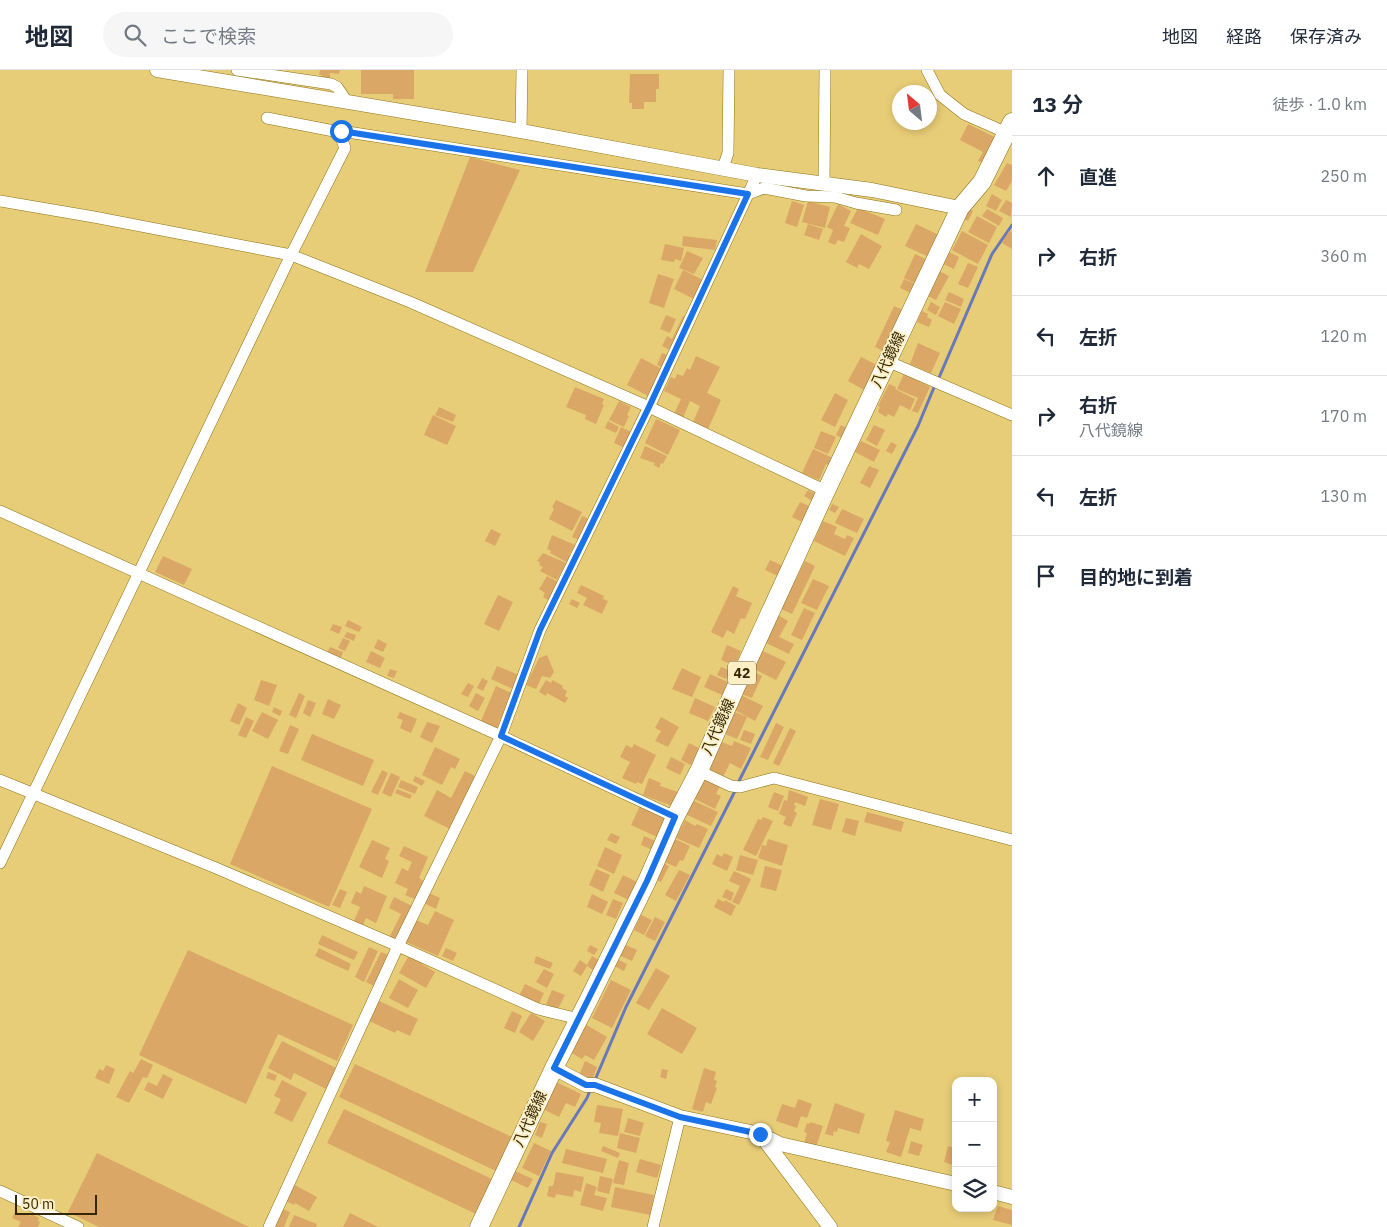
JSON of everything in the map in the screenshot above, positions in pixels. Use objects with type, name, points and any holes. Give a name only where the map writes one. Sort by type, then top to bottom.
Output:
[{"type":"main road","name":"八代鏡線","points":[[479,1227],[554,1068],[643,890],[826,491],[960,208],[982,182],[1010,128]]},
{"type":"street","points":[[157,70],[521,131],[723,168],[757,175],[856,203],[896,210]]},
{"type":"street","points":[[237,70],[312,76],[337,87],[348,103]]},
{"type":"street","points":[[521,131],[522,70]]},
{"type":"street","points":[[723,168],[728,153],[728,70]]},
{"type":"street","points":[[824,184],[825,70]]},
{"type":"street","points":[[927,70],[940,95],[964,114],[1010,128]]},
{"type":"street","points":[[0,863],[291,255],[345,148],[339,132],[267,118]]},
{"type":"street","points":[[341,131],[748,194],[764,188],[808,189],[824,184],[960,208]]},
{"type":"street","points":[[269,1227],[398,946],[501,736],[540,630],[649,407],[757,175]]},
{"type":"street","points":[[856,203],[859,189]]},
{"type":"street","points":[[0,202],[94,217],[291,255],[410,302],[649,407],[826,491]]},
{"type":"street","points":[[887,361],[1012,415]]},
{"type":"street","points":[[0,511],[501,736],[675,817]]},
{"type":"street","points":[[699,771],[736,786],[774,778],[1012,840]]},
{"type":"street","points":[[0,780],[216,868],[398,946],[538,1009],[579,1019]]},
{"type":"street","points":[[554,1068],[591,1085],[680,1117],[760,1134],[780,1144],[952,1183]]},
{"type":"street","points":[[653,1227],[680,1117]]},
{"type":"street","points":[[760,1134],[830,1227]]},
{"type":"street","points":[[0,1191],[78,1227]]},
{"type":"street","points":[[997,1193],[1012,1197]]},
{"type":"building","points":[[320,70],[340,70],[339,74],[330,73],[330,79],[322,78],[322,75],[319,75]]},
{"type":"building","points":[[361,70],[414,70],[414,99],[393,99],[393,94],[361,94]]},
{"type":"building","points":[[630,74],[659,74],[659,89],[656,89],[656,102],[644,102],[644,109],[632,109],[632,103],[629,103]]},
{"type":"building","points":[[968,124],[999,139],[986,165],[978,161],[983,152],[960,140]]},
{"type":"building","points":[[470,157],[520,170],[473,272],[425,272]]},
{"type":"building","points":[[1007,163],[1012,165],[1012,181],[1006,191],[994,185]]},
{"type":"building","points":[[992,194],[1002,200],[996,211],[986,206]]},
{"type":"building","points":[[1006,200],[1012,203],[1011,217],[999,211]]},
{"type":"building","points":[[792,201],[804,205],[797,227],[785,223]]},
{"type":"building","points":[[808,201],[830,207],[825,228],[802,222]]},
{"type":"building","points":[[838,204],[851,211],[844,226],[850,228],[844,242],[838,240],[835,245],[828,242],[833,230],[827,227]]},
{"type":"building","points":[[858,208],[885,219],[878,235],[850,223]]},
{"type":"building","points":[[970,209],[973,211],[968,221],[964,219]]},
{"type":"building","points":[[987,209],[1003,218],[999,226],[982,216]]},
{"type":"building","points":[[977,216],[997,227],[989,243],[968,232]]},
{"type":"building","points":[[808,224],[823,229],[819,240],[804,235]]},
{"type":"building","points":[[916,224],[943,237],[933,259],[905,246]]},
{"type":"building","points":[[962,231],[988,245],[978,264],[952,250]]},
{"type":"building","points":[[1009,231],[1012,232],[1012,249],[1002,243]]},
{"type":"building","points":[[861,234],[882,246],[869,269],[859,264],[857,268],[846,262]]},
{"type":"building","points":[[683,236],[717,240],[715,250],[682,246]]},
{"type":"building","points":[[665,244],[684,248],[681,261],[675,259],[674,262],[661,260]]},
{"type":"building","points":[[687,251],[703,258],[694,274],[679,268]]},
{"type":"building","points":[[949,252],[959,257],[954,269],[943,264]]},
{"type":"building","points":[[915,254],[932,262],[920,286],[904,278]]},
{"type":"building","points":[[968,263],[978,267],[968,288],[958,284]]},
{"type":"building","points":[[683,270],[703,280],[694,299],[674,289]]},
{"type":"building","points":[[937,270],[949,276],[936,300],[924,294]]},
{"type":"building","points":[[658,274],[674,279],[664,308],[649,303]]},
{"type":"building","points":[[904,279],[917,285],[913,294],[900,288]]},
{"type":"building","points":[[949,292],[964,299],[961,307],[945,300]]},
{"type":"building","points":[[931,302],[940,307],[936,315],[927,310]]},
{"type":"building","points":[[945,302],[961,309],[954,324],[938,316]]},
{"type":"building","points":[[894,306],[905,311],[883,351],[875,347]]},
{"type":"building","points":[[922,311],[928,314],[927,317],[932,320],[929,327],[917,322]]},
{"type":"building","points":[[666,315],[676,319],[670,333],[660,329]]},
{"type":"building","points":[[683,316],[688,319],[672,351],[662,346],[667,336],[672,339]]},
{"type":"building","points":[[918,343],[940,353],[931,373],[910,364]]},
{"type":"building","points":[[662,353],[668,355],[662,367],[657,365]]},
{"type":"building","points":[[696,356],[720,367],[707,393],[721,400],[708,429],[693,422],[700,406],[690,401],[683,418],[674,414],[681,399],[664,391],[671,377],[675,379],[677,374],[683,376],[687,368],[690,370]]},
{"type":"building","points":[[861,357],[877,365],[864,390],[848,381]]},
{"type":"building","points":[[641,358],[664,370],[650,397],[627,385]]},
{"type":"building","points":[[904,374],[930,387],[918,413],[912,411],[918,398],[897,389]]},
{"type":"building","points":[[889,384],[915,399],[910,410],[900,405],[894,417],[888,414],[886,417],[878,412],[880,407],[878,406]]},
{"type":"building","points":[[575,387],[604,399],[602,404],[604,405],[596,424],[585,419],[586,415],[566,407]]},
{"type":"building","points":[[835,393],[848,400],[835,427],[821,420]]},
{"type":"building","points":[[619,401],[631,407],[624,427],[609,420]]},
{"type":"building","points":[[439,407],[456,415],[453,422],[435,415]]},
{"type":"building","points":[[433,415],[456,426],[447,445],[424,435]]},
{"type":"building","points":[[656,419],[680,430],[668,455],[645,443]]},
{"type":"building","points":[[608,421],[619,427],[616,433],[605,428]]},
{"type":"building","points":[[841,425],[849,429],[844,439],[836,435]]},
{"type":"building","points":[[874,425],[885,430],[877,446],[866,440]]},
{"type":"building","points":[[621,427],[631,432],[623,447],[614,443]]},
{"type":"building","points":[[821,431],[836,437],[828,454],[814,448]]},
{"type":"building","points":[[861,441],[880,450],[874,462],[855,452]]},
{"type":"building","points":[[891,442],[897,445],[892,454],[886,451]]},
{"type":"building","points":[[645,446],[667,456],[659,468],[654,465],[655,463],[640,458]]},
{"type":"building","points":[[813,449],[833,458],[830,466],[826,464],[819,480],[802,473]]},
{"type":"building","points":[[869,466],[879,470],[870,488],[860,483]]},
{"type":"building","points":[[808,490],[818,495],[814,502],[804,496]]},
{"type":"building","points":[[556,500],[582,512],[572,531],[549,519]]},
{"type":"building","points":[[800,502],[809,506],[808,510],[810,511],[804,523],[792,517]]},
{"type":"building","points":[[832,504],[839,507],[835,513],[829,510]]},
{"type":"building","points":[[842,509],[864,519],[857,533],[835,523]]},
{"type":"building","points":[[582,516],[589,519],[579,540],[572,537]]},
{"type":"building","points":[[823,521],[837,527],[834,534],[845,539],[847,535],[854,538],[845,556],[814,541]]},
{"type":"building","points":[[491,529],[501,534],[495,546],[485,541]]},
{"type":"building","points":[[552,535],[575,545],[569,555],[572,556],[568,563],[550,553],[551,551],[547,549]]},
{"type":"building","points":[[543,553],[566,563],[557,580],[540,571],[543,567],[537,561]]},
{"type":"building","points":[[163,556],[192,569],[184,585],[155,572]]},
{"type":"building","points":[[770,560],[783,566],[778,576],[765,570]]},
{"type":"building","points":[[805,561],[815,566],[792,614],[781,609]]},
{"type":"building","points":[[547,576],[560,583],[550,601],[543,597],[545,593],[539,589]]},
{"type":"building","points":[[813,579],[829,586],[817,610],[801,603]]},
{"type":"building","points":[[581,585],[604,596],[603,599],[608,601],[602,614],[583,605],[587,598],[577,593]]},
{"type":"building","points":[[733,586],[739,589],[736,596],[752,603],[745,619],[741,618],[734,634],[727,630],[723,638],[711,632]]},
{"type":"building","points":[[498,595],[513,602],[499,631],[484,624]]},
{"type":"building","points":[[572,599],[580,603],[577,608],[569,604]]},
{"type":"building","points":[[804,608],[815,613],[802,640],[791,635]]},
{"type":"building","points":[[776,614],[788,621],[779,637],[794,644],[789,654],[762,641]]},
{"type":"building","points":[[348,620],[362,627],[359,632],[345,626]]},
{"type":"building","points":[[333,624],[342,627],[339,634],[330,630]]},
{"type":"building","points":[[347,632],[356,635],[354,641],[344,637]]},
{"type":"building","points":[[343,638],[350,641],[345,651],[338,648]]},
{"type":"building","points":[[378,639],[387,644],[383,652],[374,648]]},
{"type":"building","points":[[727,645],[741,651],[735,666],[721,660]]},
{"type":"building","points":[[330,647],[343,652],[340,660],[326,655]]},
{"type":"building","points":[[759,649],[786,662],[776,680],[750,667]]},
{"type":"building","points":[[371,651],[385,658],[380,668],[366,662]]},
{"type":"building","points":[[547,655],[554,672],[550,678],[542,676],[536,689],[526,685],[539,658]]},
{"type":"building","points":[[497,666],[519,675],[513,689],[491,679]]},
{"type":"building","points":[[721,667],[731,671],[726,679],[717,675]]},
{"type":"building","points":[[682,668],[701,677],[692,697],[672,689]]},
{"type":"building","points":[[390,669],[397,671],[394,678],[387,676]]},
{"type":"building","points":[[750,670],[762,676],[752,698],[739,693]]},
{"type":"building","points":[[710,674],[728,682],[722,695],[704,687]]},
{"type":"building","points":[[482,678],[488,681],[483,691],[477,688]]},
{"type":"building","points":[[261,680],[277,685],[269,706],[254,700]]},
{"type":"building","points":[[546,680],[551,683],[552,680],[563,686],[562,688],[567,691],[565,696],[568,698],[565,703],[547,693],[546,696],[539,692]]},
{"type":"building","points":[[468,683],[474,686],[468,697],[461,694]]},
{"type":"building","points":[[496,686],[512,693],[497,728],[481,721]]},
{"type":"building","points":[[299,693],[305,696],[296,718],[289,715]]},
{"type":"building","points":[[476,693],[485,698],[478,711],[469,706]]},
{"type":"building","points":[[737,693],[763,706],[755,721],[729,707]]},
{"type":"building","points":[[695,698],[715,707],[708,721],[689,713]]},
{"type":"building","points":[[328,699],[341,705],[334,719],[322,714]]},
{"type":"building","points":[[308,700],[316,703],[310,717],[303,713]]},
{"type":"building","points":[[238,703],[247,708],[239,725],[230,721]]},
{"type":"building","points":[[274,707],[282,711],[280,716],[272,712]]},
{"type":"building","points":[[262,712],[278,720],[268,739],[252,731]]},
{"type":"building","points":[[400,712],[417,719],[411,733],[400,728],[403,720],[397,718]]},
{"type":"building","points":[[735,712],[747,717],[737,739],[725,734]]},
{"type":"building","points":[[246,717],[254,721],[246,738],[238,735]]},
{"type":"building","points":[[661,717],[679,727],[668,747],[655,741],[661,731],[655,728]]},
{"type":"building","points":[[427,722],[440,726],[432,743],[420,737]]},
{"type":"building","points":[[776,723],[784,727],[768,760],[760,757]]},
{"type":"building","points":[[290,725],[299,729],[288,754],[279,751]]},
{"type":"building","points":[[790,728],[796,731],[779,766],[773,763]]},
{"type":"building","points":[[744,730],[755,734],[751,744],[740,740]]},
{"type":"building","points":[[312,734],[374,760],[363,786],[301,760]]},
{"type":"building","points":[[720,741],[732,746],[734,741],[751,748],[741,769],[730,763],[722,779],[706,771]]},
{"type":"building","points":[[689,743],[699,748],[691,765],[681,760]]},
{"type":"building","points":[[634,744],[656,755],[642,784],[637,782],[636,784],[622,778],[630,762],[620,757],[626,745],[632,748]]},
{"type":"building","points":[[435,747],[460,759],[455,769],[451,767],[442,785],[422,775]]},
{"type":"building","points":[[671,757],[685,764],[680,775],[666,768]]},
{"type":"building","points":[[272,766],[372,809],[329,907],[230,864]]},
{"type":"building","points":[[382,770],[388,773],[378,795],[371,792]]},
{"type":"building","points":[[465,771],[479,778],[452,830],[424,816],[437,790],[451,798]]},
{"type":"building","points":[[391,773],[400,777],[391,797],[382,793]]},
{"type":"building","points":[[415,776],[425,781],[422,786],[413,781]]},
{"type":"building","points":[[649,778],[661,783],[660,786],[678,792],[672,806],[643,795]]},
{"type":"building","points":[[704,779],[720,786],[716,794],[721,796],[715,809],[695,799]]},
{"type":"building","points":[[401,780],[418,787],[415,794],[398,787]]},
{"type":"building","points":[[397,789],[412,795],[410,799],[395,793]]},
{"type":"building","points":[[789,790],[808,797],[805,806],[795,802],[794,811],[797,813],[791,827],[783,824],[786,817],[779,814],[784,800],[787,801]]},
{"type":"building","points":[[774,792],[784,796],[778,811],[768,807]]},
{"type":"building","points":[[820,799],[839,804],[831,830],[812,825]]},
{"type":"building","points":[[692,800],[718,812],[711,826],[685,814]]},
{"type":"building","points":[[640,806],[666,817],[657,837],[631,825]]},
{"type":"building","points":[[867,812],[904,822],[901,832],[864,822]]},
{"type":"building","points":[[763,817],[773,821],[756,856],[743,850],[758,819],[761,820]]},
{"type":"building","points":[[846,818],[859,821],[855,836],[842,832]]},
{"type":"building","points":[[685,820],[695,826],[697,824],[708,829],[699,848],[676,838]]},
{"type":"building","points":[[611,833],[620,837],[616,844],[607,840]]},
{"type":"building","points":[[644,836],[660,843],[657,852],[641,845]]},
{"type":"building","points":[[675,839],[690,846],[683,861],[680,860],[676,867],[664,862]]},
{"type":"building","points":[[768,839],[788,845],[782,866],[758,858],[762,845],[766,846]]},
{"type":"building","points":[[372,840],[390,848],[385,859],[389,861],[382,878],[359,867]]},
{"type":"building","points":[[404,846],[428,857],[419,878],[425,882],[417,900],[405,895],[408,889],[395,883],[402,868],[408,871],[412,862],[399,856]]},
{"type":"building","points":[[605,847],[622,855],[614,874],[597,866]]},
{"type":"building","points":[[724,853],[733,857],[727,871],[712,864],[717,854],[722,857]]},
{"type":"building","points":[[740,855],[758,860],[753,875],[736,870]]},
{"type":"building","points":[[659,861],[669,866],[661,882],[651,877]]},
{"type":"building","points":[[765,866],[782,870],[776,891],[760,887]]},
{"type":"building","points":[[596,869],[610,875],[603,892],[589,885]]},
{"type":"building","points":[[679,870],[690,875],[676,901],[665,895]]},
{"type":"building","points":[[734,871],[751,879],[739,905],[732,902],[740,886],[729,881]]},
{"type":"building","points":[[623,875],[641,884],[633,902],[614,893]]},
{"type":"building","points":[[364,886],[387,896],[376,923],[366,918],[363,925],[354,921],[360,907],[351,903],[356,891],[361,894]]},
{"type":"building","points":[[340,889],[347,892],[340,908],[332,905]]},
{"type":"building","points":[[726,889],[734,893],[731,901],[722,897]]},
{"type":"building","points":[[429,893],[440,898],[436,909],[424,903]]},
{"type":"building","points":[[592,894],[608,902],[602,914],[587,907]]},
{"type":"building","points":[[394,897],[414,907],[397,942],[389,938],[401,914],[389,908]]},
{"type":"building","points":[[613,899],[623,903],[616,919],[606,915]]},
{"type":"building","points":[[718,899],[724,902],[725,900],[736,906],[731,916],[714,907]]},
{"type":"building","points":[[435,911],[454,920],[438,956],[406,942],[416,920],[428,925]]},
{"type":"building","points":[[641,915],[652,920],[644,935],[634,930]]},
{"type":"building","points":[[655,917],[665,922],[655,941],[645,936]]},
{"type":"building","points":[[322,935],[358,952],[354,960],[318,944]]},
{"type":"building","points":[[621,943],[637,950],[632,961],[616,954]]},
{"type":"building","points":[[590,945],[598,949],[594,955],[587,951]]},
{"type":"building","points":[[369,947],[378,951],[364,982],[355,977]]},
{"type":"building","points":[[319,948],[351,964],[348,971],[315,956]]},
{"type":"building","points":[[446,948],[457,953],[453,961],[442,956]]},
{"type":"building","points":[[188,950],[353,1025],[337,1061],[278,1034],[246,1104],[139,1055]]},
{"type":"building","points":[[381,952],[389,955],[374,986],[366,982]]},
{"type":"building","points":[[411,952],[424,959],[422,964],[435,972],[426,988],[399,973]]},
{"type":"building","points":[[536,956],[553,963],[550,969],[534,963]]},
{"type":"building","points":[[592,956],[602,962],[596,972],[587,966],[581,976],[573,971],[580,960],[587,965]]},
{"type":"building","points":[[617,959],[627,964],[624,971],[614,966]]},
{"type":"building","points":[[656,968],[670,976],[649,1010],[636,1003]]},
{"type":"building","points":[[544,969],[554,974],[547,988],[536,982]]},
{"type":"building","points":[[399,979],[418,990],[408,1008],[389,998]]},
{"type":"building","points":[[611,980],[631,990],[612,1028],[592,1018]]},
{"type":"building","points":[[525,984],[544,993],[539,1004],[520,994]]},
{"type":"building","points":[[552,990],[565,995],[558,1009],[546,1004]]},
{"type":"building","points":[[377,1000],[418,1019],[410,1036],[397,1030],[395,1033],[367,1020]]},
{"type":"building","points":[[662,1008],[697,1028],[682,1054],[647,1034]]},
{"type":"building","points":[[512,1011],[522,1016],[515,1033],[504,1028]]},
{"type":"building","points":[[531,1013],[545,1021],[533,1041],[519,1032]]},
{"type":"building","points":[[585,1024],[607,1037],[594,1060],[585,1055],[582,1059],[570,1052]]},
{"type":"building","points":[[282,1041],[336,1068],[326,1089],[294,1073],[291,1080],[268,1068]]},
{"type":"building","points":[[141,1059],[153,1065],[147,1078],[143,1077],[129,1103],[116,1097],[130,1071],[133,1073]]},
{"type":"building","points":[[585,1061],[597,1067],[591,1083],[578,1078]]},
{"type":"building","points":[[355,1064],[512,1137],[496,1171],[339,1097]]},
{"type":"building","points":[[106,1065],[115,1069],[109,1084],[95,1078],[99,1069],[103,1071]]},
{"type":"building","points":[[704,1068],[716,1072],[714,1080],[717,1081],[715,1087],[717,1088],[711,1104],[706,1102],[703,1112],[692,1109]]},
{"type":"building","points":[[662,1069],[668,1070],[666,1079],[660,1077]]},
{"type":"building","points":[[268,1072],[277,1075],[275,1081],[266,1078]]},
{"type":"building","points":[[163,1074],[173,1079],[163,1099],[144,1090],[148,1082],[157,1086]]},
{"type":"building","points":[[282,1080],[307,1093],[292,1122],[274,1113],[281,1099],[274,1096]]},
{"type":"building","points":[[556,1082],[581,1094],[575,1107],[566,1103],[559,1117],[543,1109]]},
{"type":"building","points":[[798,1099],[812,1104],[807,1118],[801,1116],[797,1128],[776,1121],[782,1104],[795,1108]]},
{"type":"building","points":[[835,1103],[865,1114],[859,1134],[838,1128],[837,1132],[834,1131],[833,1136],[825,1134]]},
{"type":"building","points":[[597,1105],[623,1109],[618,1136],[599,1133],[601,1123],[594,1122]]},
{"type":"building","points":[[344,1109],[494,1180],[478,1215],[327,1143]]},
{"type":"building","points":[[895,1110],[924,1119],[921,1131],[910,1128],[901,1157],[886,1152],[890,1142],[886,1141]]},
{"type":"building","points":[[628,1118],[644,1123],[640,1136],[624,1132]]},
{"type":"building","points":[[540,1122],[547,1124],[542,1138],[535,1135]]},
{"type":"building","points":[[810,1122],[823,1126],[816,1147],[804,1143],[807,1133],[804,1132],[807,1123],[810,1124]]},
{"type":"building","points":[[620,1133],[640,1138],[636,1153],[617,1148]]},
{"type":"building","points":[[911,1141],[923,1145],[919,1156],[908,1153]]},
{"type":"building","points":[[534,1143],[551,1151],[539,1176],[522,1168]]},
{"type":"building","points":[[603,1146],[620,1153],[618,1158],[601,1151]]},
{"type":"building","points":[[948,1146],[952,1147],[952,1165],[944,1162]]},
{"type":"building","points":[[566,1149],[607,1159],[603,1173],[562,1163]]},
{"type":"building","points":[[97,1153],[249,1227],[99,1227],[68,1212]]},
{"type":"building","points":[[640,1159],[661,1165],[657,1178],[636,1172]]},
{"type":"building","points":[[619,1160],[629,1163],[624,1185],[613,1183]]},
{"type":"building","points":[[515,1171],[533,1179],[528,1188],[511,1180]]},
{"type":"building","points":[[556,1172],[584,1177],[581,1192],[574,1190],[573,1197],[556,1194],[555,1198],[547,1196],[549,1186],[553,1186]]},
{"type":"building","points":[[600,1176],[613,1179],[609,1194],[597,1191]]},
{"type":"building","points":[[586,1183],[597,1187],[594,1195],[607,1198],[603,1211],[580,1205]]},
{"type":"building","points":[[293,1184],[317,1197],[309,1211],[295,1203],[294,1205],[284,1200]]},
{"type":"building","points":[[615,1187],[654,1195],[650,1215],[611,1207]]},
{"type":"building","points":[[998,1206],[1012,1210],[1012,1225],[993,1220]]},
{"type":"building","points":[[279,1208],[290,1212],[284,1227],[271,1227]]},
{"type":"building","points":[[15,1211],[23,1215],[24,1213],[31,1216],[32,1214],[39,1218],[38,1227],[18,1227],[21,1222],[12,1218]]},
{"type":"building","points":[[350,1213],[378,1227],[343,1227]]},
{"type":"building","points":[[294,1215],[317,1224],[316,1227],[289,1227]]},
{"type":"waterway","points":[[938,380],[992,254],[1012,225]]},
{"type":"waterway","points":[[738,783],[918,426],[935,385]]},
{"type":"waterway","points":[[595,1080],[626,1007],[736,789]]},
{"type":"waterway","points":[[519,1227],[552,1153],[587,1098],[591,1088]]},
{"type":"route","points":[[341,131],[748,194],[649,407],[540,630],[501,736],[675,817],[647,881],[554,1068],[586,1085],[595,1085],[680,1117],[760,1134]]}]
